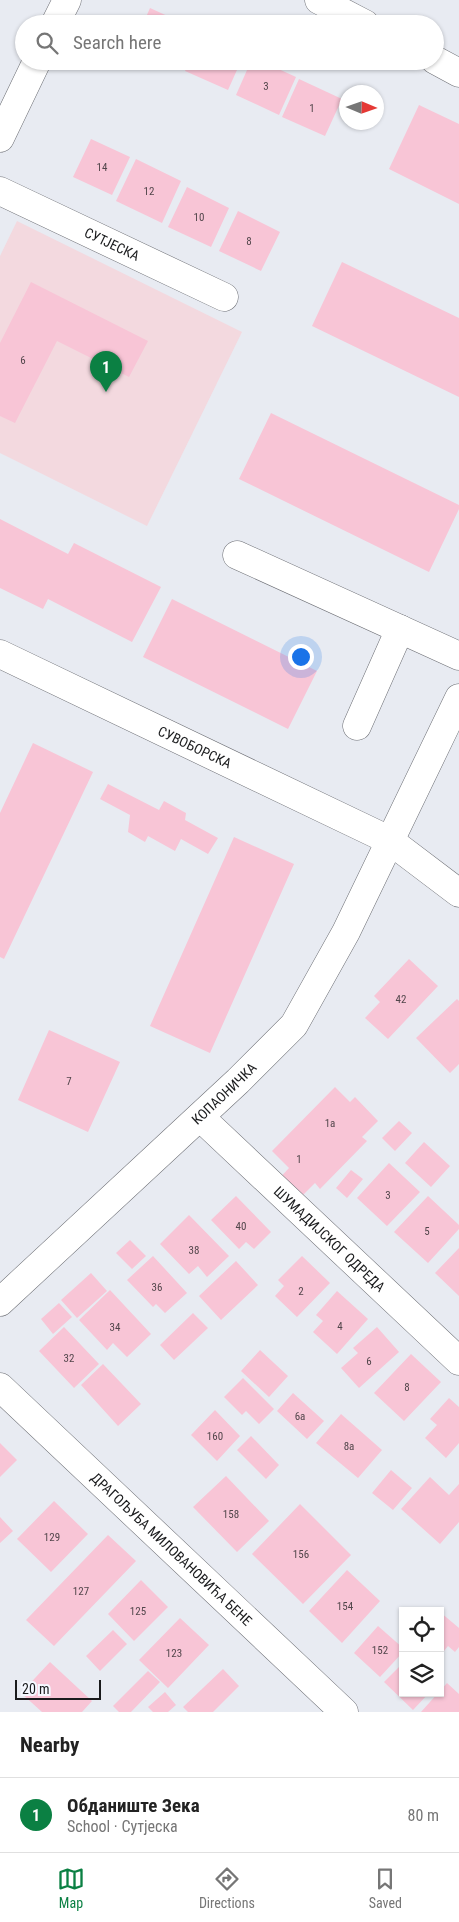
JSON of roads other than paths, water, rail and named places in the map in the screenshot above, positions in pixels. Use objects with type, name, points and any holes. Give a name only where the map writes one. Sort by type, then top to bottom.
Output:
[{"type":"street","points":[[60,15],[67,0]]},
{"type":"street","points":[[319,0],[348,15]]},
{"type":"street","points":[[444,65],[459,73]]},
{"type":"street","points":[[0,138],[33,70]]},
{"type":"street","name":"СУТЈЕСКА","points":[[0,190],[224,297]]},
{"type":"street","points":[[237,555],[459,656]]},
{"type":"street","points":[[357,726],[400,629]]},
{"type":"street","name":"СУВОБОРСКА","points":[[0,654],[389,840]]},
{"type":"street","name":"КОПАОНИЧКА","points":[[0,1302],[200,1117],[294,1025],[346,932],[459,698]]},
{"type":"street","points":[[389,840],[459,892]]},
{"type":"street","name":"ШУМАДИЈСКОГ ОДРЕДА","points":[[200,1117],[459,1361]]},
{"type":"street","name":"ДРАГОЉУБА МИЛОВАНОВИЋА БЕНЕ","points":[[0,1387],[344,1712]]},
{"type":"place","name":"Обданиште Зека","points":[[106,392]]}]
